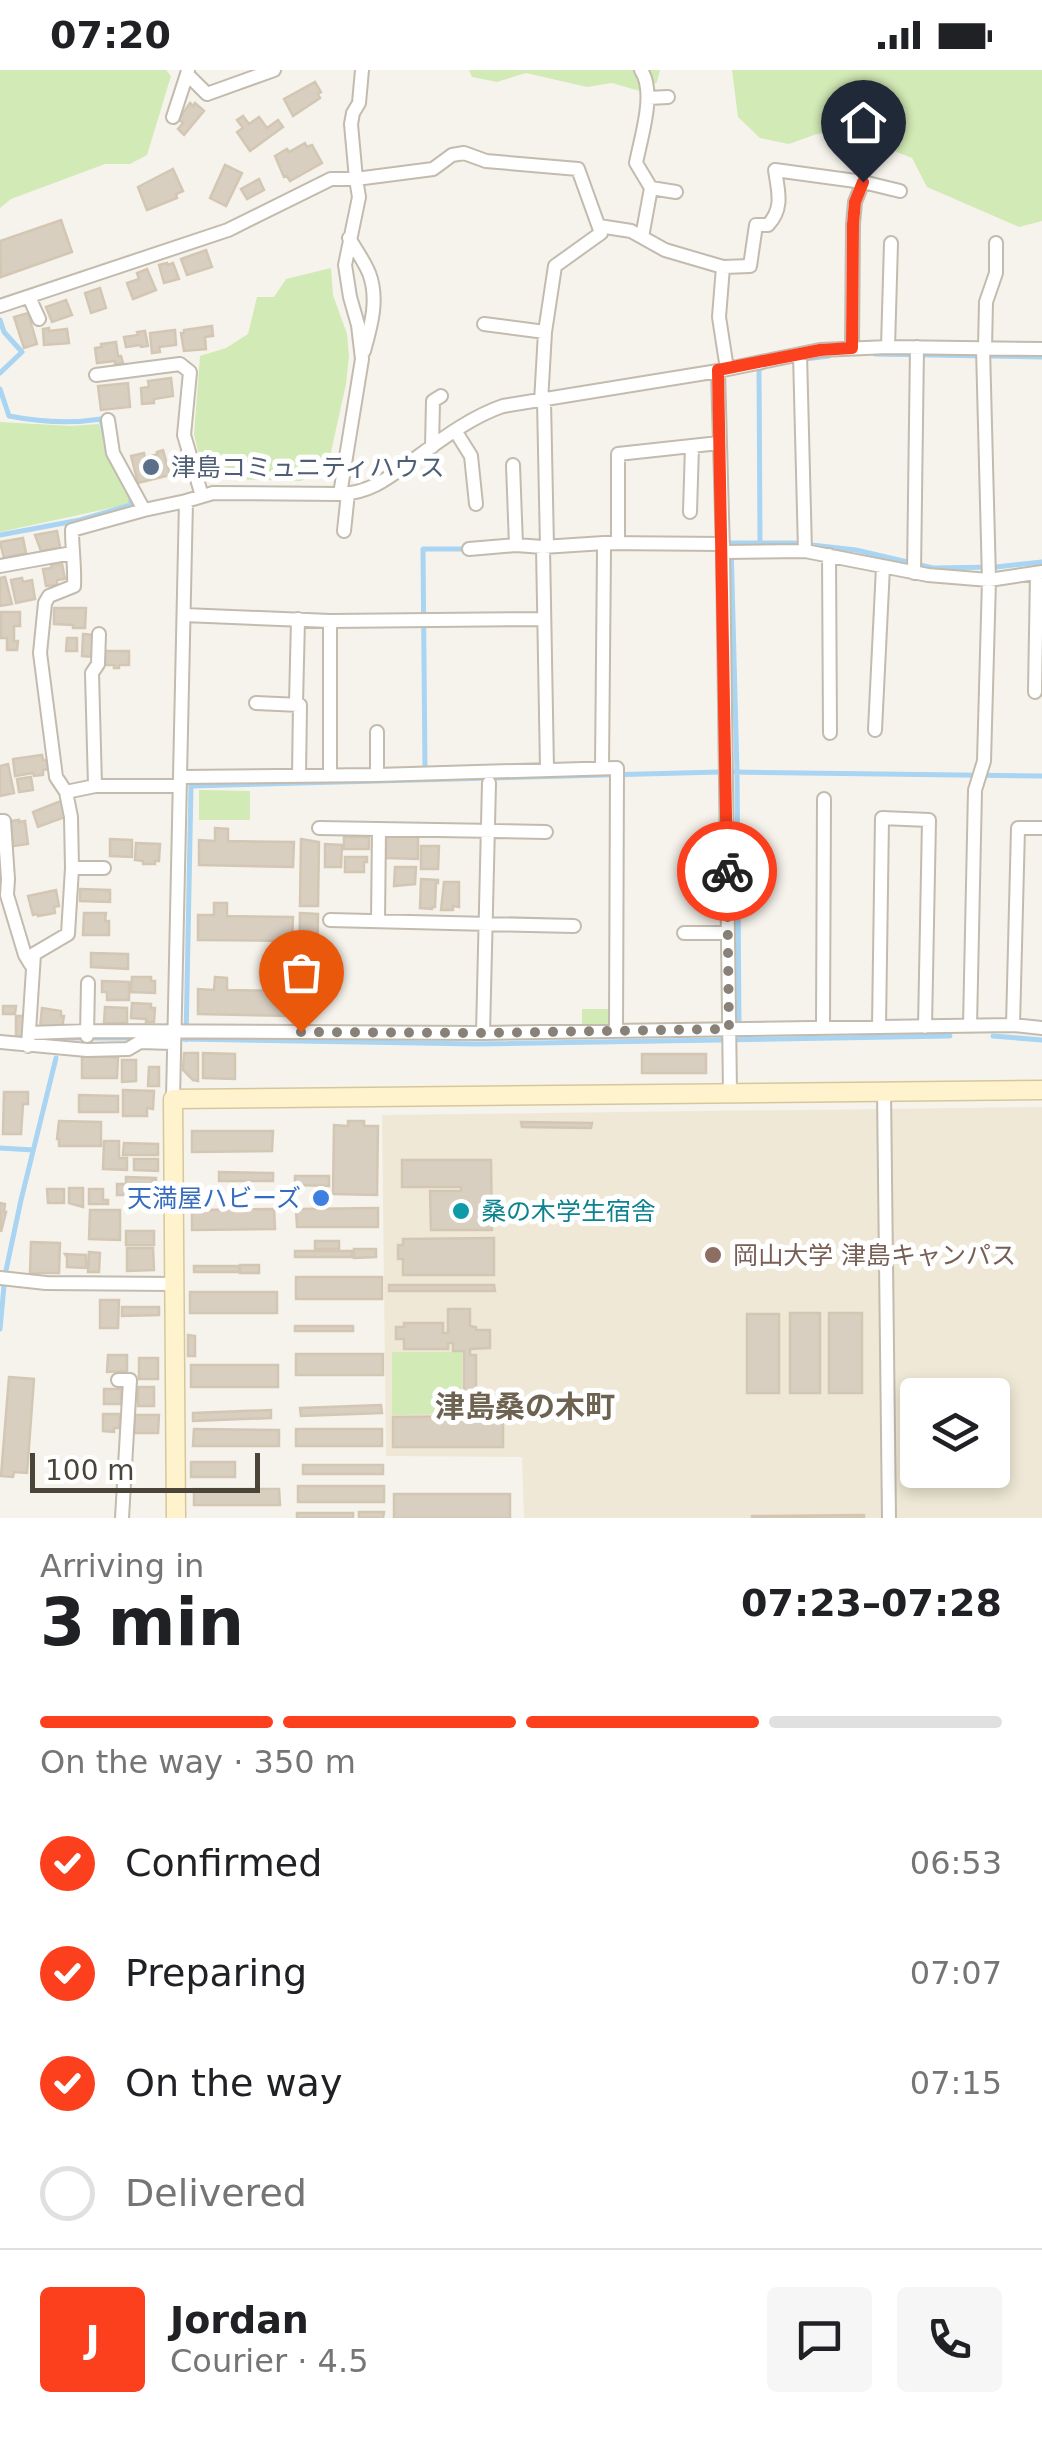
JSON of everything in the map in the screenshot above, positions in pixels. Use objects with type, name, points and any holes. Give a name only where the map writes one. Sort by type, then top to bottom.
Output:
[{"type":"street","points":[[188,72],[206,94],[274,70]]},
{"type":"street","points":[[362,70],[360,104],[352,124],[359,197],[344,265],[362,358]]},
{"type":"street","points":[[641,70],[648,80],[648,98],[636,163],[651,188],[642,237]]},
{"type":"street","points":[[173,117],[188,72]]},
{"type":"street","points":[[648,98],[668,96]]},
{"type":"street","points":[[0,306],[228,230],[331,179],[433,169],[452,155],[464,153],[486,161],[578,169],[601,233],[555,266],[545,332],[542,401],[547,769]]},
{"type":"street","points":[[599,226],[631,231],[665,250],[722,266],[750,266],[756,226],[768,225],[780,206],[774,170],[900,191]]},
{"type":"street","points":[[852,348],[853,224],[855,202],[863,182]]},
{"type":"street","points":[[651,188],[676,192]]},
{"type":"street","points":[[344,530],[344,494],[374,293],[369,273],[349,238]]},
{"type":"street","points":[[970,1026],[974,790],[984,761],[989,571],[983,353],[986,302],[996,272],[996,242]]},
{"type":"street","points":[[888,347],[891,243]]},
{"type":"street","points":[[722,266],[719,443],[727,550],[730,1093]]},
{"type":"street","points":[[977,277],[992,284]]},
{"type":"street","points":[[30,296],[38,319]]},
{"type":"street","points":[[484,324],[545,332]]},
{"type":"street","points":[[29,1040],[34,954],[68,934],[71,817],[66,792],[56,776],[40,653],[45,603],[50,596],[74,586],[72,530],[214,493],[344,494],[380,484],[488,411],[503,406],[852,348],[983,353],[1042,349]]},
{"type":"street","points":[[914,567],[917,352]]},
{"type":"street","points":[[800,357],[805,546]]},
{"type":"street","points":[[96,375],[180,364],[190,372],[184,435],[202,496]]},
{"type":"street","points":[[432,448],[433,401],[441,396]]},
{"type":"street","points":[[108,420],[113,453],[144,510]]},
{"type":"street","points":[[456,432],[471,456],[476,504]]},
{"type":"street","points":[[618,544],[618,454],[719,443]]},
{"type":"street","points":[[690,512],[692,446]]},
{"type":"street","points":[[513,464],[516,545]]},
{"type":"street","points":[[176,1518],[173,1099],[180,1034],[186,501]]},
{"type":"street","points":[[469,549],[618,544],[727,550],[805,546],[883,567],[1040,572],[1035,692]]},
{"type":"street","points":[[602,768],[604,550]]},
{"type":"street","points":[[0,566],[72,553]]},
{"type":"street","points":[[829,555],[830,733]]},
{"type":"street","points":[[875,730],[883,567]]},
{"type":"street","points":[[184,614],[330,621],[544,619]]},
{"type":"street","points":[[296,704],[298,620]]},
{"type":"street","points":[[330,621],[330,776]]},
{"type":"street","points":[[96,786],[92,673],[98,664],[99,634]]},
{"type":"street","points":[[256,703],[300,704],[299,776]]},
{"type":"street","points":[[378,732],[378,775]]},
{"type":"street","points":[[66,792],[96,786],[299,776],[617,768],[616,1030]]},
{"type":"street","points":[[483,1033],[488,783]]},
{"type":"street","points":[[823,1028],[824,799]]},
{"type":"street","points":[[879,1028],[882,818],[929,820],[926,1027]]},
{"type":"street","points":[[0,821],[4,821],[8,895],[32,966]]},
{"type":"street","points":[[319,828],[546,832]]},
{"type":"street","points":[[1013,1025],[1018,828],[1042,828]]},
{"type":"street","points":[[378,921],[379,829]]},
{"type":"street","points":[[72,868],[104,868]]},
{"type":"street","points":[[330,920],[574,926]]},
{"type":"street","points":[[684,933],[728,933]]},
{"type":"street","points":[[87,1050],[88,983]]},
{"type":"street","points":[[0,1042],[87,1031],[180,1034],[616,1030],[729,1036],[823,1028],[1042,1028]]},
{"type":"street","points":[[29,1040],[87,1050],[128,1049],[140,1042],[180,1034]]},
{"type":"street","points":[[173,1099],[1042,1090]]},
{"type":"street","points":[[884,1091],[889,1518]]},
{"type":"street","points":[[6,1278],[46,1283],[174,1284]]},
{"type":"street","points":[[118,1380],[130,1380],[120,1443],[122,1518]]},
{"type":"shaded area","name":"岡山大学 津島キャンパス","points":[[1042,1107],[1042,1518],[524,1518],[522,1457],[386,1456],[382,1115]]},
{"type":"green space","points":[[0,70],[166,70],[171,76],[147,155],[130,164],[105,164],[11,199],[0,208]]},
{"type":"green space","points":[[469,70],[660,70],[657,82],[643,92],[612,83],[587,87],[526,73],[497,82],[472,77]]},
{"type":"green space","points":[[732,70],[1042,70],[1042,221],[1019,227],[927,187],[912,158],[842,131],[817,134],[789,144],[760,138],[738,117]]},
{"type":"green space","points":[[331,268],[333,295],[347,334],[349,356],[329,461],[316,474],[300,481],[204,478],[194,434],[200,356],[226,348],[248,334],[257,297],[274,297],[286,279]]},
{"type":"green space","points":[[0,422],[99,424],[108,459],[129,504],[0,532]]},
{"type":"green space","points":[[199,790],[250,791],[250,820],[199,820]]},
{"type":"green space","points":[[582,1009],[613,1009],[613,1021],[604,1027],[582,1027]]},
{"type":"green space","points":[[392,1352],[462,1352],[462,1414],[392,1415]]},
{"type":"building","points":[[315,82],[320,98],[293,116],[284,99]]},
{"type":"building","points":[[190,103],[204,111],[184,135],[178,129],[183,123],[179,119]]},
{"type":"building","points":[[243,116],[249,124],[259,117],[267,128],[278,120],[283,127],[250,151],[237,132],[243,128],[237,120]]},
{"type":"building","points":[[305,143],[307,147],[312,145],[322,163],[290,181],[284,177],[275,156]]},
{"type":"building","points":[[225,165],[242,173],[226,206],[210,198]]},
{"type":"building","points":[[173,169],[183,191],[176,194],[177,198],[147,210],[138,187]]},
{"type":"building","points":[[259,179],[264,190],[247,199],[241,189]]},
{"type":"building","points":[[61,220],[72,252],[1,277],[0,241]]},
{"type":"building","points":[[206,250],[212,267],[187,275],[181,259]]},
{"type":"building","points":[[173,263],[179,279],[164,283],[159,265]]},
{"type":"building","points":[[147,269],[156,290],[133,299],[127,283],[139,279],[137,273]]},
{"type":"building","points":[[100,288],[106,308],[91,313],[85,293]]},
{"type":"building","points":[[66,300],[72,315],[52,322],[46,307]]},
{"type":"building","points":[[28,313],[37,344],[24,348],[14,317]]},
{"type":"building","points":[[212,326],[213,336],[205,337],[206,349],[184,351],[184,330]]},
{"type":"building","points":[[43,329],[67,329],[69,343],[44,345]]},
{"type":"building","points":[[175,330],[176,345],[159,347],[160,352],[152,353],[150,333]]},
{"type":"building","points":[[145,331],[148,346],[126,347],[124,337]]},
{"type":"building","points":[[116,342],[123,363],[97,363],[95,348]]},
{"type":"building","points":[[171,378],[173,396],[142,404],[141,388],[149,387],[148,381]]},
{"type":"building","points":[[128,383],[130,407],[101,410],[98,386]]},
{"type":"building","name":"津島コミュニティハウス","points":[[163,450],[170,475],[138,483],[131,456],[144,453],[145,458]]},
{"type":"building","points":[[57,531],[60,547],[41,551],[35,535]]},
{"type":"building","points":[[23,538],[26,553],[4,558],[0,542]]},
{"type":"building","points":[[62,564],[65,579],[46,586],[43,569]]},
{"type":"building","points":[[5,577],[12,604],[0,606],[0,578]]},
{"type":"building","points":[[22,578],[23,582],[32,580],[35,599],[16,603],[11,580]]},
{"type":"building","points":[[54,608],[86,608],[85,628],[54,624]]},
{"type":"building","points":[[1,612],[20,612],[20,626],[14,626],[17,650],[7,650],[7,638],[1,638]]},
{"type":"building","points":[[83,634],[94,635],[92,657],[82,656]]},
{"type":"building","points":[[67,638],[77,638],[77,651],[66,651]]},
{"type":"building","points":[[105,651],[129,651],[129,665],[105,665]]},
{"type":"building","points":[[42,755],[49,769],[43,770],[43,775],[15,776],[13,759]]},
{"type":"building","points":[[8,764],[14,793],[0,796],[0,766]]},
{"type":"building","points":[[31,777],[33,790],[19,792],[17,779]]},
{"type":"building","points":[[61,801],[65,817],[38,827],[33,812]]},
{"type":"building","points":[[10,821],[25,821],[28,844],[13,846]]},
{"type":"building","points":[[215,828],[228,829],[228,841],[294,842],[293,867],[199,865],[199,840],[215,841]]},
{"type":"building","points":[[386,836],[418,837],[418,859],[386,858]]},
{"type":"building","points":[[344,837],[369,837],[369,849],[344,849]]},
{"type":"building","points":[[110,839],[132,840],[132,857],[110,856]]},
{"type":"building","points":[[301,839],[319,842],[318,906],[300,906]]},
{"type":"building","points":[[136,843],[160,844],[159,861],[143,864],[135,860]]},
{"type":"building","points":[[325,844],[342,845],[341,867],[325,867]]},
{"type":"building","points":[[421,846],[439,846],[438,869],[421,869]]},
{"type":"building","points":[[345,857],[367,857],[364,872],[345,872]]},
{"type":"building","points":[[395,867],[416,867],[415,884],[394,886]]},
{"type":"building","points":[[421,879],[438,880],[432,909],[420,908]]},
{"type":"building","points":[[444,882],[459,882],[459,907],[453,906],[453,910],[441,910]]},
{"type":"building","points":[[80,889],[110,890],[110,902],[80,901]]},
{"type":"building","points":[[56,890],[59,906],[54,907],[55,913],[33,915],[28,896]]},
{"type":"building","points":[[214,903],[227,903],[227,916],[293,917],[292,941],[198,940],[198,915],[214,915]]},
{"type":"building","points":[[84,913],[106,913],[109,935],[83,935]]},
{"type":"building","points":[[300,913],[318,914],[317,978],[302,978],[299,973]]},
{"type":"building","points":[[91,953],[128,954],[128,969],[91,967]]},
{"type":"building","points":[[132,977],[151,977],[155,993],[131,992]]},
{"type":"building","points":[[215,977],[227,978],[227,990],[293,991],[292,1016],[198,1014],[198,989],[214,990]]},
{"type":"building","points":[[102,981],[129,982],[129,1000],[107,1000]]},
{"type":"building","points":[[132,1003],[151,1004],[155,1008],[154,1022],[131,1018]]},
{"type":"building","points":[[3,1006],[16,1006],[15,1014],[3,1014]]},
{"type":"building","points":[[105,1007],[127,1008],[127,1023],[104,1023]]},
{"type":"building","points":[[42,1008],[61,1011],[62,1028],[40,1028]]},
{"type":"building","points":[[16,1016],[24,1016],[23,1036],[16,1036]]},
{"type":"building","points":[[184,1053],[198,1053],[198,1081],[183,1070]]},
{"type":"building","points":[[203,1053],[235,1054],[235,1079],[203,1078]]},
{"type":"building","points":[[642,1054],[706,1054],[706,1073],[642,1073]]},
{"type":"building","points":[[82,1056],[118,1057],[117,1078],[82,1078]]},
{"type":"building","points":[[122,1060],[136,1060],[136,1081],[122,1082]]},
{"type":"building","points":[[149,1067],[159,1067],[159,1086],[148,1086]]},
{"type":"building","points":[[123,1090],[154,1091],[153,1109],[147,1108],[147,1116],[123,1116]]},
{"type":"building","points":[[4,1092],[28,1092],[21,1134],[3,1134]]},
{"type":"building","points":[[79,1095],[118,1096],[118,1112],[79,1112]]},
{"type":"building","points":[[59,1121],[101,1122],[101,1146],[59,1146]]},
{"type":"building","points":[[348,1121],[378,1126],[377,1195],[333,1194],[334,1125],[348,1126]]},
{"type":"building","points":[[521,1122],[592,1123],[591,1128],[522,1127]]},
{"type":"building","points":[[192,1131],[273,1131],[272,1151],[192,1152]]},
{"type":"building","points":[[104,1141],[119,1141],[119,1158],[127,1158],[127,1170],[103,1169]]},
{"type":"building","points":[[124,1143],[158,1144],[158,1155],[123,1155]]},
{"type":"building","points":[[134,1159],[158,1159],[158,1171],[134,1170]]},
{"type":"building","name":"桑の木学生宿舎","points":[[402,1160],[491,1160],[492,1230],[431,1230],[430,1191],[461,1191],[461,1187],[402,1187]]},
{"type":"building","points":[[219,1172],[273,1173],[273,1181],[219,1181]]},
{"type":"building","points":[[295,1176],[329,1176],[329,1186],[295,1185]]},
{"type":"building","points":[[126,1177],[156,1178],[152,1180],[150,1201],[158,1201],[158,1205],[147,1205],[147,1200],[131,1199],[131,1195],[117,1195],[117,1184],[126,1184]]},
{"type":"building","points":[[69,1188],[83,1188],[83,1207],[69,1203]]},
{"type":"building","points":[[47,1189],[64,1189],[64,1203],[48,1203]]},
{"type":"building","points":[[89,1189],[103,1189],[103,1200],[108,1200],[108,1204],[89,1204]]},
{"type":"building","points":[[0,1203],[5,1204],[6,1212],[1,1232]]},
{"type":"building","points":[[378,1208],[378,1227],[297,1227],[296,1209]]},
{"type":"building","points":[[274,1209],[275,1229],[192,1230],[192,1210]]},
{"type":"building","points":[[90,1210],[120,1210],[120,1240],[89,1239]]},
{"type":"building","points":[[126,1231],[154,1231],[154,1245],[126,1245]]},
{"type":"building","name":"桑の木学生宿舎","points":[[494,1238],[494,1275],[403,1275],[403,1259],[398,1259],[398,1245],[403,1245],[403,1239]]},
{"type":"building","points":[[315,1241],[339,1241],[339,1249],[315,1249]]},
{"type":"building","points":[[31,1242],[60,1243],[59,1273],[30,1273]]},
{"type":"building","points":[[127,1248],[153,1248],[154,1270],[127,1271]]},
{"type":"building","points":[[354,1249],[376,1249],[376,1257],[354,1258]]},
{"type":"building","points":[[295,1251],[352,1251],[352,1257],[295,1257]]},
{"type":"building","points":[[89,1252],[100,1253],[99,1272],[88,1272]]},
{"type":"building","points":[[65,1254],[86,1255],[86,1268],[67,1267]]},
{"type":"building","points":[[240,1265],[259,1265],[259,1273],[240,1273]]},
{"type":"building","points":[[194,1266],[239,1266],[239,1272],[194,1272]]},
{"type":"building","points":[[296,1277],[382,1277],[382,1299],[296,1299]]},
{"type":"building","points":[[389,1285],[494,1285],[495,1291],[389,1291]]},
{"type":"building","points":[[190,1292],[277,1292],[277,1313],[190,1313]]},
{"type":"building","points":[[100,1300],[119,1300],[118,1328],[100,1328]]},
{"type":"building","points":[[122,1307],[159,1307],[159,1315],[122,1316]]},
{"type":"building","points":[[448,1309],[470,1309],[470,1326],[490,1330],[490,1348],[470,1349],[470,1355],[476,1355],[476,1392],[472,1392],[472,1399],[464,1400],[464,1351],[453,1351],[453,1343],[448,1343],[448,1349],[404,1349],[404,1339],[396,1339],[396,1327],[404,1327],[404,1323],[443,1323],[443,1333],[448,1333]]},
{"type":"building","points":[[790,1313],[820,1313],[820,1393],[790,1393]]},
{"type":"building","points":[[829,1313],[862,1313],[862,1393],[829,1393]]},
{"type":"building","points":[[747,1314],[779,1314],[779,1393],[747,1393]]},
{"type":"building","points":[[295,1326],[353,1326],[353,1331],[295,1331]]},
{"type":"building","points":[[188,1335],[195,1336],[195,1356],[188,1356]]},
{"type":"building","points":[[296,1354],[383,1354],[383,1375],[296,1375]]},
{"type":"building","points":[[108,1355],[127,1355],[127,1371],[107,1372]]},
{"type":"building","points":[[139,1358],[158,1358],[158,1379],[139,1379]]},
{"type":"building","points":[[191,1365],[278,1365],[278,1387],[191,1387]]},
{"type":"building","points":[[9,1377],[34,1379],[27,1473],[14,1472],[13,1477],[1,1476]]},
{"type":"building","points":[[138,1387],[154,1387],[154,1406],[138,1406]]},
{"type":"building","points":[[104,1389],[121,1389],[121,1404],[104,1404]]},
{"type":"building","points":[[381,1405],[382,1413],[301,1416],[300,1408]]},
{"type":"building","points":[[271,1410],[271,1418],[193,1421],[193,1413]]},
{"type":"building","points":[[103,1414],[120,1414],[120,1428],[103,1431]]},
{"type":"building","points":[[135,1415],[159,1415],[158,1433],[134,1433]]},
{"type":"building","points":[[503,1416],[503,1447],[393,1447],[393,1417]]},
{"type":"building","points":[[194,1429],[279,1430],[279,1446],[193,1446]]},
{"type":"building","points":[[296,1429],[382,1429],[382,1446],[296,1446]]},
{"type":"building","points":[[191,1462],[235,1462],[235,1477],[191,1477]]},
{"type":"building","points":[[303,1465],[383,1465],[383,1474],[303,1474]]},
{"type":"building","points":[[298,1486],[384,1486],[384,1502],[298,1502]]},
{"type":"building","points":[[194,1489],[279,1489],[280,1505],[194,1505]]},
{"type":"building","points":[[394,1494],[510,1494],[510,1518],[394,1518]]},
{"type":"building","points":[[359,1512],[384,1512],[383,1518],[359,1518]]},
{"type":"building","points":[[297,1513],[353,1513],[353,1518],[297,1518]]},
{"type":"building","points":[[752,1516],[864,1518],[752,1518]]},
{"type":"waterway","points":[[0,320],[4,332],[22,352],[0,373]]},
{"type":"waterway","points":[[875,354],[1042,357]]},
{"type":"waterway","points":[[805,359],[829,356]]},
{"type":"waterway","points":[[760,541],[759,369],[765,367]]},
{"type":"waterway","points":[[0,389],[9,416],[55,422],[101,419],[105,438]]},
{"type":"waterway","points":[[0,535],[80,520],[131,505],[131,498]]},
{"type":"waterway","points":[[739,1022],[731,543],[794,543],[856,550],[933,568],[1042,562]]},
{"type":"waterway","points":[[425,770],[423,549],[465,549]]},
{"type":"waterway","points":[[186,1040],[191,786],[720,772]]},
{"type":"waterway","points":[[733,772],[1042,776]]},
{"type":"waterway","points":[[182,1039],[477,1044],[950,1036]]},
{"type":"waterway","points":[[993,1036],[1042,1040]]},
{"type":"waterway","points":[[60,1044],[61,1038],[80,1038]]},
{"type":"waterway","points":[[94,1038],[127,1038]]},
{"type":"waterway","points":[[0,1329],[5,1275],[56,1058]]},
{"type":"waterway","points":[[0,1148],[33,1150]]},
{"type":"way so far","points":[[301,1032],[729,1029],[727,871]]},
{"type":"place","name":"津島コミュニティハウス","points":[[151,467]]},
{"type":"place","name":"天満屋ハビーズ","points":[[321,1198]]},
{"type":"place","name":"桑の木学生宿舎","points":[[461,1211]]},
{"type":"place","name":"岡山大学 津島キャンパス","points":[[713,1255]]},
{"type":"district","name":"津島桑の木町","points":[[525,1406]]},
{"type":"route","points":[[727,871],[718,370],[820,350],[852,348],[853,224],[855,202],[863,182]]}]
